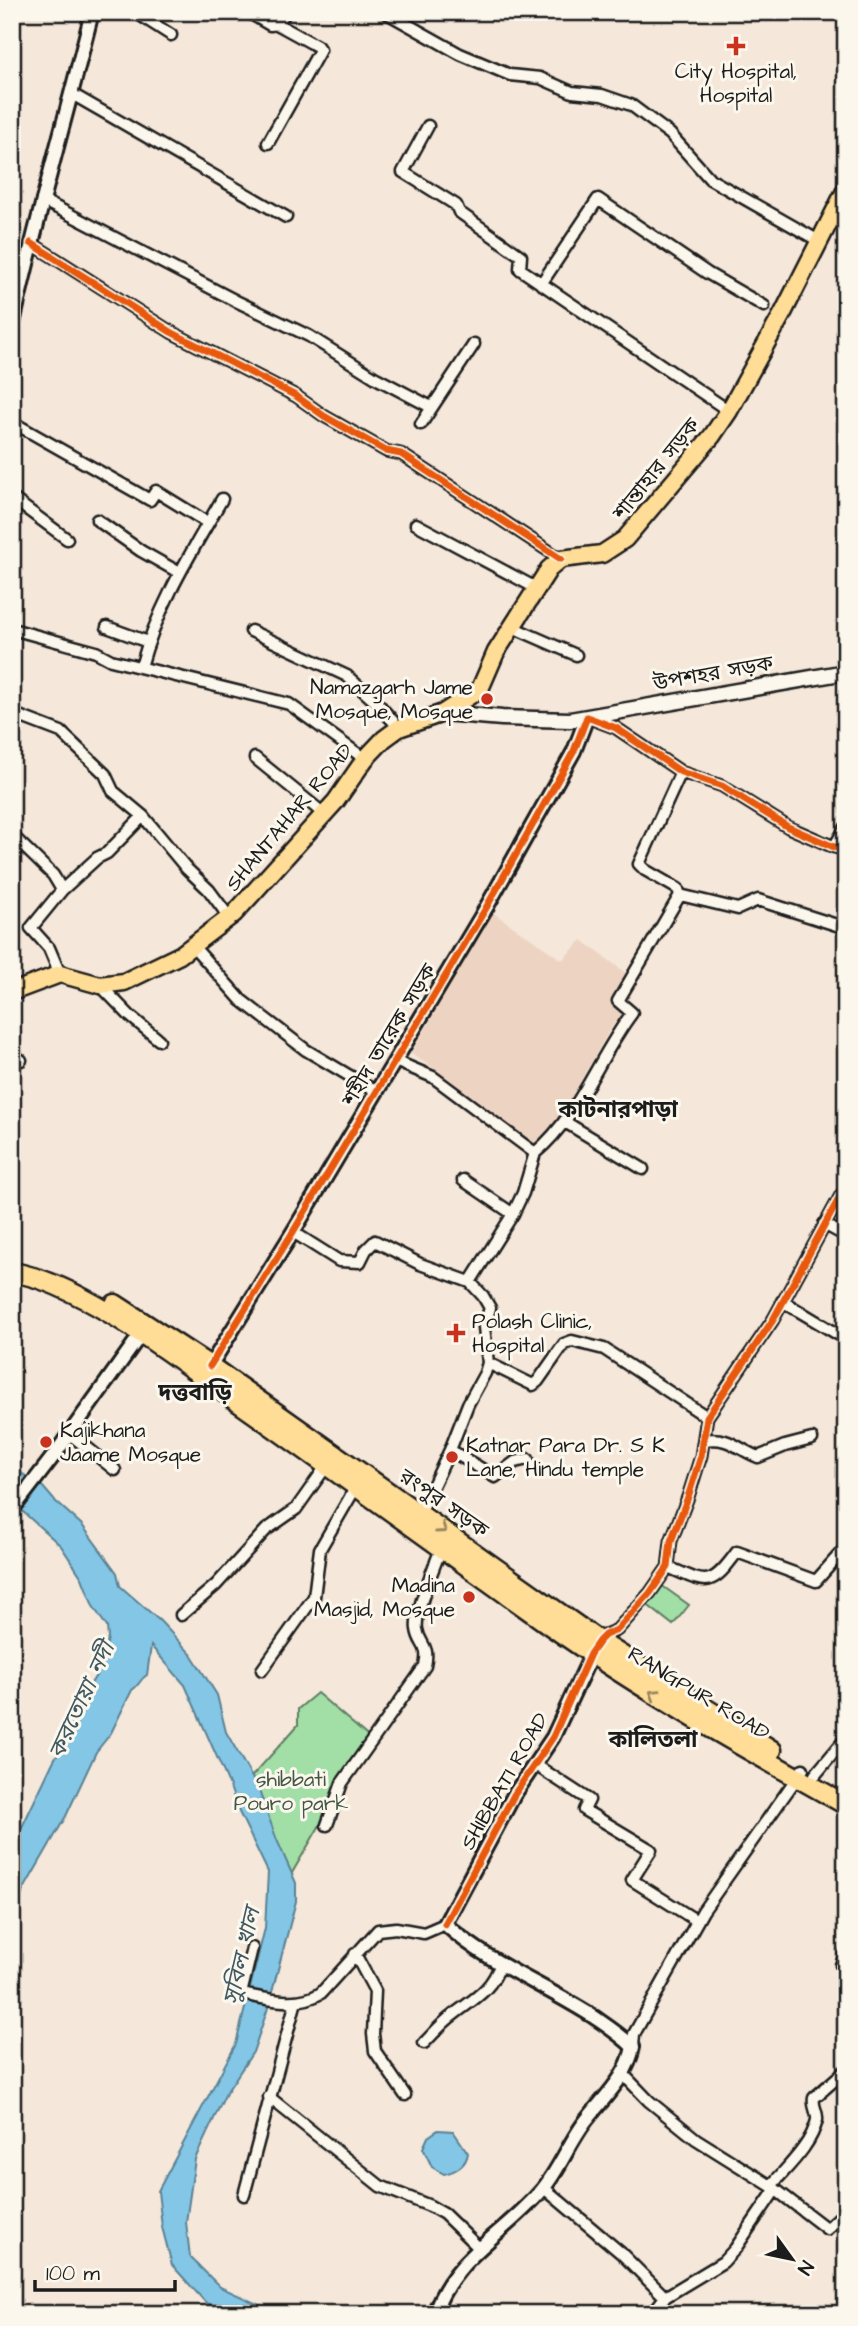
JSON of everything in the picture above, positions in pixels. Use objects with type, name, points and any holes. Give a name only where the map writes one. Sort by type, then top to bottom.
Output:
[{"type":"highway","name":"রংপুর সড়ক","points":[[12,1261],[61,1276],[145,1329],[420,1513],[595,1647],[717,1717],[805,1774],[846,1805]]},
{"type":"highway","name":"রংপুর সড়ক","points":[[12,1272],[49,1282],[145,1329]]},
{"type":"highway","points":[[206,1371],[327,1465],[441,1548],[595,1647]]},
{"type":"highway","name":"রংপুর সড়ক","points":[[805,1774],[846,1792]]},
{"type":"main road","name":"শান্তাহার সড়ক","points":[[561,559],[602,554],[625,539],[712,436],[729,411],[844,197]]},
{"type":"main road","points":[[485,716],[476,707],[480,689],[496,652],[549,569],[561,559]]},
{"type":"main road","name":"উপশহর সড়ক","points":[[443,713],[570,720],[846,672]]},
{"type":"main road","points":[[443,713],[480,689]]},
{"type":"main road","name":"SHANTAHAR ROAD","points":[[60,974],[100,985],[124,982],[180,955],[229,917],[282,863],[336,801],[365,759],[398,728],[443,713]]},
{"type":"main road","points":[[12,992],[60,974]]},
{"type":"street","points":[[12,328],[30,243],[92,12]]},
{"type":"street","points":[[135,12],[171,35]]},
{"type":"street","points":[[247,12],[270,25],[277,24],[320,50],[268,143]]},
{"type":"street","points":[[277,24],[286,12]]},
{"type":"street","points":[[385,12],[460,54],[510,75],[540,78],[572,92],[602,95],[631,105],[670,134],[710,179],[819,241]]},
{"type":"street","points":[[72,94],[286,217]]},
{"type":"street","points":[[428,126],[403,172],[456,205],[459,212],[521,256],[520,270],[729,411]]},
{"type":"street","points":[[541,284],[598,199],[707,273],[764,306]]},
{"type":"street","points":[[43,200],[309,336],[376,378],[431,407]]},
{"type":"street","points":[[30,243],[171,332],[273,383],[386,451],[401,454],[561,559]]},
{"type":"street","points":[[421,424],[474,344]]},
{"type":"street","points":[[12,422],[150,499],[156,491],[208,523]]},
{"type":"street","points":[[12,498],[67,539]]},
{"type":"street","points":[[141,667],[148,642],[180,573],[222,499]]},
{"type":"street","points":[[97,520],[141,551],[180,573]]},
{"type":"street","points":[[416,524],[536,588]]},
{"type":"street","points":[[512,626],[576,654]]},
{"type":"street","points":[[107,627],[148,642]]},
{"type":"street","points":[[12,629],[96,652],[111,660],[289,704],[365,759]]},
{"type":"street","points":[[251,631],[347,676],[379,705],[398,728]]},
{"type":"street","points":[[12,711],[61,732],[104,774],[113,790],[143,816],[187,869],[209,890],[229,917]]},
{"type":"street","points":[[587,717],[616,728],[681,772],[722,786],[788,827],[846,850]]},
{"type":"street","name":"শহীদ তারেক সড়ক","points":[[206,1371],[293,1232],[395,1060],[574,751],[587,717]]},
{"type":"street","points":[[255,758],[324,814]]},
{"type":"street","points":[[470,1282],[513,1214],[523,1193],[535,1153],[554,1138],[632,1013],[618,1001],[680,895],[678,889],[645,870],[639,863],[681,772]]},
{"type":"street","points":[[60,974],[49,948],[31,928],[62,890],[97,858],[107,853],[143,816]]},
{"type":"street","points":[[834,847],[846,827]]},
{"type":"street","points":[[12,835],[44,865],[62,890]]},
{"type":"street","points":[[680,895],[738,909],[758,900],[846,928]]},
{"type":"street","points":[[193,946],[241,1000],[306,1050],[375,1091]]},
{"type":"street","points":[[100,985],[130,1016],[159,1040]]},
{"type":"street","points":[[395,1060],[433,1077],[535,1153]]},
{"type":"street","points":[[565,1122],[643,1169]]},
{"type":"street","points":[[463,1180],[513,1214]]},
{"type":"street","points":[[595,1647],[605,1635],[617,1630],[650,1593],[668,1567],[671,1541],[688,1497],[704,1440],[707,1417],[773,1320],[824,1224],[843,1195]]},
{"type":"street","points":[[824,1224],[846,1236]]},
{"type":"street","points":[[293,1232],[339,1261],[360,1262],[375,1241],[420,1264],[470,1282],[490,1308],[484,1327],[488,1363],[420,1513]]},
{"type":"street","points":[[782,1301],[846,1339]]},
{"type":"street","points":[[12,1510],[145,1329]]},
{"type":"street","points":[[488,1363],[534,1385],[564,1344],[572,1341],[604,1349],[707,1417]]},
{"type":"street","points":[[70,1434],[115,1470]]},
{"type":"street","points":[[704,1440],[727,1440],[758,1457],[785,1446],[812,1440]]},
{"type":"street","points":[[450,1450],[495,1477],[515,1462],[528,1459]]},
{"type":"street","points":[[181,1615],[216,1585],[266,1530],[296,1509],[327,1465]]},
{"type":"street","points":[[262,1670],[314,1597],[320,1549],[357,1485]]},
{"type":"street","points":[[327,1825],[342,1783],[425,1666],[428,1652],[417,1629],[419,1610],[441,1548]]},
{"type":"street","points":[[668,1567],[699,1580],[711,1580],[722,1573],[737,1552],[816,1581],[845,1551]]},
{"type":"street","name":"SHIBBATI ROAD","points":[[445,1924],[478,1859],[553,1737],[595,1647]]},
{"type":"street","points":[[434,2314],[447,2287],[466,2259],[514,2220],[544,2188],[584,2122],[624,2076],[630,2062],[635,2034],[697,1922],[805,1774],[846,1738]]},
{"type":"street","points":[[534,1764],[589,1800],[584,1810],[651,1850],[632,1880],[697,1922]]},
{"type":"street","points":[[252,1948],[241,1994],[273,2000],[310,2000],[321,1993],[378,1930],[396,1928],[424,1933],[445,1924],[480,1952],[581,2009],[633,2047]]},
{"type":"street","points":[[846,1952],[841,1965],[846,1975]]},
{"type":"street","points":[[355,1954],[375,1991],[375,2051],[405,2095]]},
{"type":"street","points":[[424,2043],[453,2015],[477,1999],[496,1977],[501,1963]]},
{"type":"street","points":[[244,2195],[296,2001]]},
{"type":"street","points":[[652,2314],[665,2297],[723,2262],[735,2249],[773,2188],[805,2147],[817,2120],[814,2098],[846,2070]]},
{"type":"street","points":[[624,2076],[649,2101],[696,2139],[773,2188],[827,2229],[846,2211]]},
{"type":"street","points":[[269,2097],[380,2186],[444,2214],[479,2248]]},
{"type":"street","points":[[544,2188],[621,2253],[665,2297]]},
{"type":"shaded area","points":[[492,912],[562,960],[582,940],[627,974],[613,1002],[623,1012],[609,1031],[552,1132],[531,1145],[436,1070],[411,1054]]},
{"type":"green space","points":[[661,1585],[689,1605],[673,1625],[645,1603]]},
{"type":"green space","name":"shibbati Pouro park","points":[[317,1693],[372,1740],[332,1793],[320,1825],[289,1878],[245,1784],[298,1725],[298,1709]]},
{"type":"water","points":[[12,1467],[43,1487],[82,1525],[117,1573],[120,1586],[160,1621],[191,1654],[217,1695],[226,1732],[258,1788],[296,1883],[296,1901],[267,2011],[253,2052],[226,2093],[195,2159],[186,2222],[190,2257],[220,2287],[279,2314],[229,2314],[206,2303],[172,2265],[162,2227],[158,2191],[236,2044],[265,1928],[268,1872],[239,1812],[185,1685],[151,1646],[147,1675],[132,1690],[111,1733],[96,1752],[66,1816],[24,1889],[12,1921],[12,1848],[74,1718],[85,1703],[90,1685],[102,1666],[108,1638],[107,1627],[93,1606],[82,1578],[61,1546],[12,1502]]},
{"type":"water","points":[[438,2130],[453,2131],[468,2153],[460,2167],[444,2174],[432,2167],[423,2148],[428,2137]]},
{"type":"cycle path","points":[[31,243],[171,332],[296,396],[324,416],[386,451],[401,454],[561,559]]},
{"type":"cycle path","points":[[210,1366],[486,908],[574,751],[587,717],[616,728],[681,772],[722,786],[788,827],[846,850]]},
{"type":"cycle path","points":[[445,1924],[514,1795],[553,1737],[590,1654],[605,1635],[617,1630],[650,1593],[668,1567],[671,1541],[701,1456],[707,1417],[773,1320],[841,1195],[846,1195]]},
{"type":"place","name":"City Hospital, Hospital","points":[[736,46]]},
{"type":"place","name":"Namazgarh Jame Mosque, Mosque","points":[[487,699]]},
{"type":"place","name":"Polash Clinic, Hospital","points":[[456,1333]]},
{"type":"place","name":"Kajikhana Jaame Mosque","points":[[46,1442]]},
{"type":"place","name":"Katnar Para Dr. S K Lane, Hindu temple","points":[[452,1457]]},
{"type":"place","name":"Madina Masjid, Mosque","points":[[469,1597]]},
{"type":"district","name":"কাটনারপাড়া","points":[[618,1109]]},
{"type":"district","name":"দত্তবাড়ি","points":[[195,1392]]},
{"type":"district","name":"কালিতলা","points":[[653,1739]]},
{"type":"water label","name":"করতোয়া নদী","points":[[81,1700]]},
{"type":"water label","name":"সুবিল খাল","points":[[241,1956]]}]
